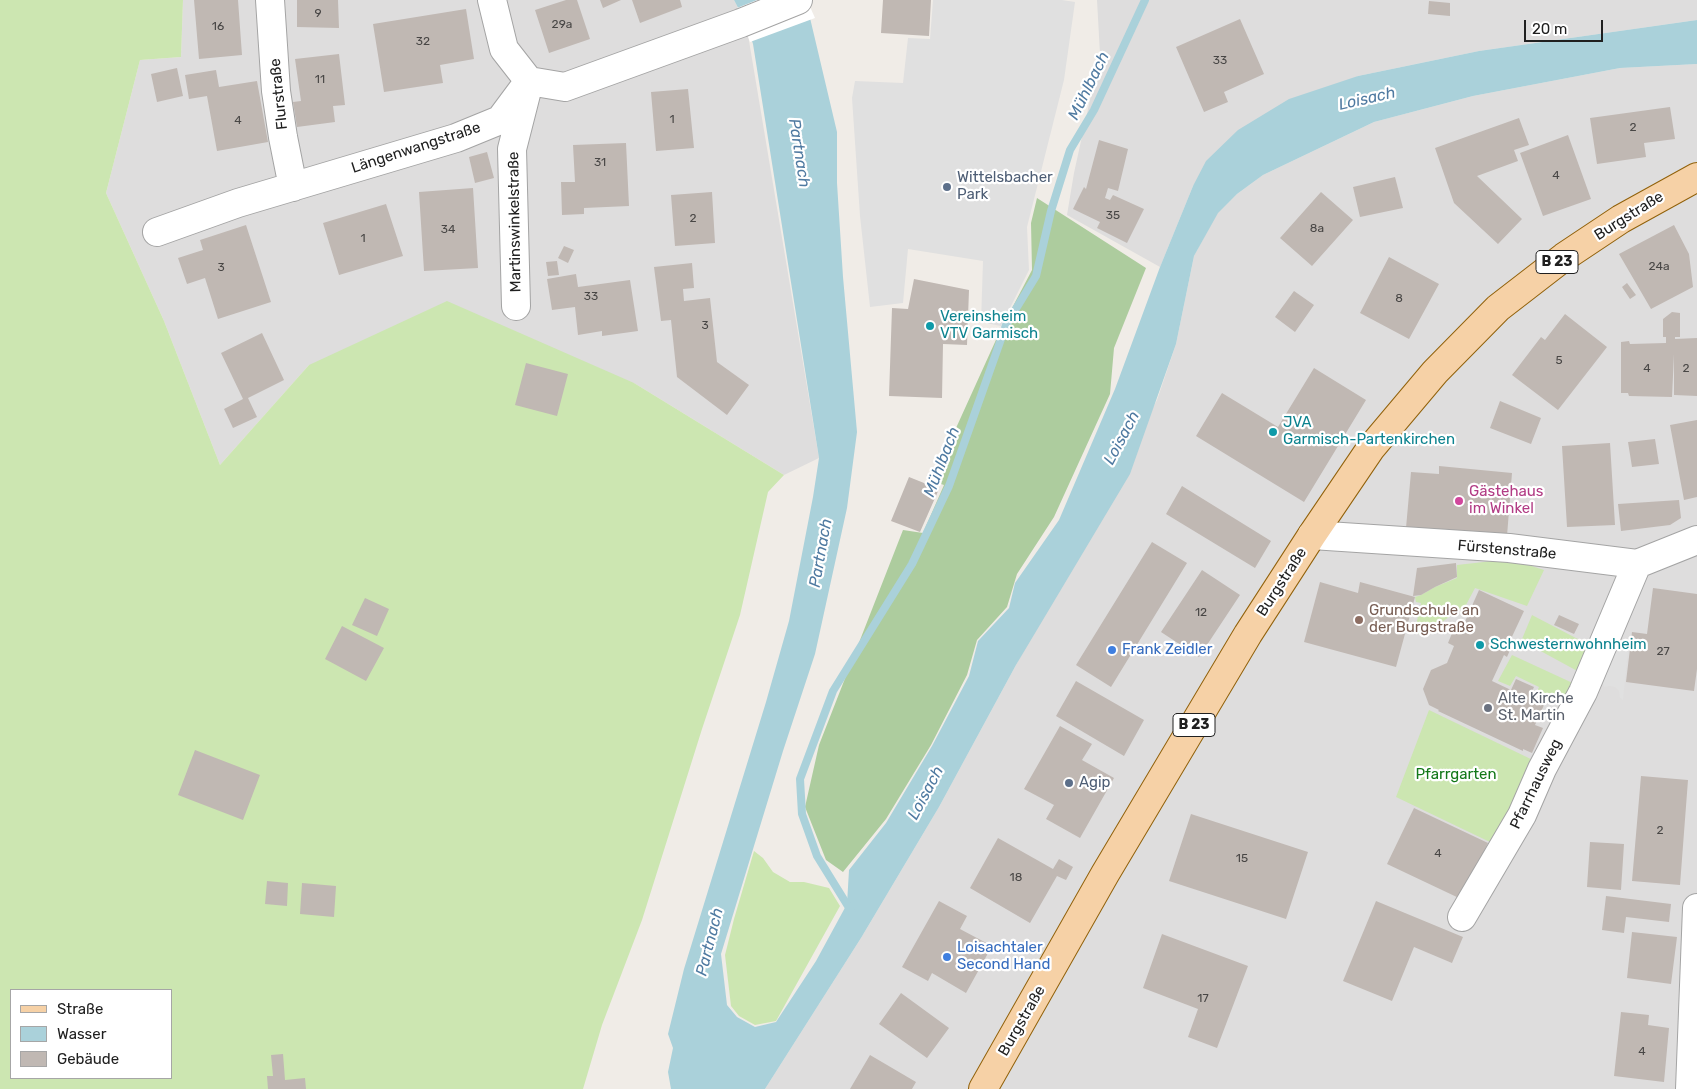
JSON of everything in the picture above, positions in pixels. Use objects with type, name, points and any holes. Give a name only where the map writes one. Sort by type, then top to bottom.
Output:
[{"type":"main road","name":"Burgstraße","points":[[983,1089],[1105,874],[1248,634],[1371,448],[1435,372],[1498,308],[1572,251],[1621,219],[1697,176]]},
{"type":"street","name":"Flurstraße","points":[[270,0],[276,91],[293,187]]},
{"type":"street","points":[[492,0],[504,49],[530,81],[565,87],[741,23],[798,0]]},
{"type":"street","name":"Längenwangstraße","points":[[157,232],[238,203],[456,138],[500,120],[530,81]]},
{"type":"street","name":"Martinswinkelstraße","points":[[516,306],[512,149],[530,81]]},
{"type":"street","name":"Fürstenstraße","points":[[1312,535],[1509,548],[1637,564],[1697,540]]},
{"type":"street","name":"Pfarrhausweg","points":[[1462,917],[1522,815],[1542,768],[1583,692],[1637,564]]},
{"type":"street","points":[[1690,1089],[1697,908]]},
{"type":"shaded area","points":[[183,0],[734,0],[746,23],[819,458],[784,475],[634,383],[309,365],[220,465],[164,321],[106,193],[140,60],[181,57]]},
{"type":"shaded area","name":"Wittelsbacher Park","points":[[933,0],[1062,0],[1075,2],[1064,80],[1027,227],[1029,270],[1001,326],[981,322],[983,261],[908,249],[903,303],[870,307],[860,216],[852,98],[855,81],[903,83],[908,38],[930,39]]},
{"type":"shaded area","points":[[1097,0],[1697,0],[1697,20],[1479,51],[1358,76],[1193,186],[1160,267],[1067,215],[1074,173],[1100,54]]},
{"type":"shaded area","points":[[1697,64],[1697,1089],[765,1089],[861,938],[939,807],[1157,400],[1176,344],[1194,256],[1217,213],[1237,194],[1263,175],[1374,122],[1473,96],[1620,68]]},
{"type":"shaded area","points":[[1618,650],[1628,652],[1623,700],[1620,698],[1619,691],[1615,687],[1604,687],[1602,681],[1612,652]]},
{"type":"green space","points":[[0,0],[183,0],[181,57],[140,60],[106,193],[164,321],[220,465],[309,365],[447,301],[634,383],[784,475],[768,492],[740,615],[642,920],[602,1025],[583,1089],[0,1089]]},
{"type":"green space","points":[[1037,198],[1146,268],[1114,348],[1110,394],[1054,517],[1017,574],[1007,607],[977,640],[967,675],[931,745],[886,819],[843,872],[826,860],[805,807],[819,745],[903,530],[923,533],[944,485],[932,481],[1000,331],[1032,270],[1031,223]]},
{"type":"green space","points":[[1510,559],[1544,570],[1527,606],[1475,588],[1466,605],[1425,634],[1414,634],[1421,603],[1416,602],[1415,597],[1457,578],[1457,565]]},
{"type":"green space","points":[[1532,615],[1593,647],[1581,673],[1524,642],[1522,639]]},
{"type":"green space","points":[[1512,655],[1577,685],[1567,708],[1536,694],[1539,687],[1516,676],[1510,686],[1498,681]]},
{"type":"green space","name":"Pfarrgarten","points":[[1429,710],[1537,762],[1492,843],[1396,797]]},
{"type":"green space","points":[[754,851],[763,858],[773,872],[790,882],[804,882],[829,888],[840,906],[776,1021],[755,1025],[739,1016],[731,1006],[725,955]]},
{"type":"water","points":[[734,0],[806,0],[837,132],[837,183],[843,277],[857,432],[847,508],[815,654],[783,751],[721,954],[727,1005],[737,1017],[755,1027],[776,1022],[816,961],[847,904],[849,870],[886,823],[932,746],[969,676],[978,641],[1009,608],[1015,583],[1059,520],[1115,389],[1160,267],[1193,186],[1206,161],[1238,130],[1289,99],[1358,76],[1479,51],[1697,20],[1697,64],[1620,68],[1473,96],[1374,122],[1263,175],[1237,194],[1218,213],[1194,256],[1176,344],[1130,474],[1016,665],[939,807],[861,938],[765,1089],[671,1089],[668,1072],[673,1048],[668,1034],[684,969],[789,621],[819,458],[753,44],[746,23]]},
{"type":"pier","points":[[757,0],[807,0],[815,18],[750,42],[737,8]]},
{"type":"building","points":[[194,0],[238,0],[242,55],[199,59]]},
{"type":"building","points":[[297,0],[338,0],[339,28],[297,27]]},
{"type":"building","points":[[566,0],[577,0],[590,39],[549,53],[535,10]]},
{"type":"building","points":[[600,0],[621,0],[603,8]]},
{"type":"building","points":[[632,0],[680,0],[682,7],[640,23]]},
{"type":"building","points":[[883,0],[931,0],[929,36],[881,33]]},
{"type":"building","points":[[1429,1],[1450,3],[1450,16],[1428,14]]},
{"type":"building","points":[[466,9],[474,59],[440,65],[443,83],[384,92],[373,24]]},
{"type":"building","points":[[1240,19],[1264,74],[1224,92],[1228,102],[1204,112],[1176,47]]},
{"type":"building","points":[[339,54],[345,105],[333,106],[335,122],[297,127],[293,102],[301,101],[295,59]]},
{"type":"building","points":[[177,68],[183,96],[157,102],[151,74]]},
{"type":"building","points":[[216,70],[219,87],[257,81],[268,142],[217,151],[207,96],[189,99],[185,75]]},
{"type":"building","points":[[688,89],[694,148],[656,151],[651,92]]},
{"type":"building","points":[[1670,107],[1675,139],[1644,143],[1646,157],[1597,164],[1590,118]]},
{"type":"building","points":[[1519,118],[1529,145],[1514,150],[1518,161],[1477,176],[1522,219],[1498,244],[1454,203],[1435,148]]},
{"type":"building","points":[[1568,135],[1591,199],[1543,216],[1520,153]]},
{"type":"building","points":[[1099,140],[1128,149],[1118,191],[1108,188],[1105,198],[1110,200],[1113,195],[1144,209],[1127,243],[1097,228],[1100,222],[1073,209],[1084,187],[1086,189]]},
{"type":"building","points":[[626,143],[629,206],[584,208],[584,214],[562,215],[561,182],[575,182],[573,145]]},
{"type":"building","points":[[487,152],[494,178],[475,183],[469,157]]},
{"type":"building","points":[[1395,177],[1403,208],[1360,217],[1353,187]]},
{"type":"building","points":[[473,188],[478,268],[424,271],[419,192]]},
{"type":"building","points":[[712,192],[715,243],[675,246],[671,195]]},
{"type":"building","points":[[1321,192],[1353,220],[1312,266],[1280,238]]},
{"type":"building","points":[[386,204],[403,256],[339,275],[323,223]]},
{"type":"building","points":[[246,225],[271,302],[218,319],[205,278],[187,284],[178,258],[203,250],[200,240]]},
{"type":"building","points":[[1674,225],[1689,254],[1693,287],[1651,309],[1619,254]]},
{"type":"building","points":[[564,246],[574,250],[568,263],[558,258]]},
{"type":"building","points":[[1389,257],[1439,284],[1409,339],[1360,313]]},
{"type":"building","points":[[557,261],[559,275],[548,276],[546,262]]},
{"type":"building","points":[[692,263],[694,288],[683,289],[684,301],[710,298],[717,362],[749,385],[727,415],[677,377],[671,320],[661,321],[654,267]]},
{"type":"building","points":[[576,274],[578,287],[630,280],[638,331],[602,336],[602,331],[578,335],[575,307],[552,310],[547,279]]},
{"type":"building","name":"Vereinsheim VTV Garmisch","points":[[914,279],[969,290],[967,345],[943,344],[942,398],[889,396],[892,308],[908,309]]},
{"type":"building","points":[[1627,283],[1636,295],[1630,299],[1622,287]]},
{"type":"building","points":[[1294,291],[1314,305],[1295,332],[1275,317]]},
{"type":"building","points":[[1672,312],[1680,313],[1680,337],[1675,337],[1675,339],[1697,338],[1697,396],[1674,395],[1674,354],[1672,397],[1629,396],[1628,393],[1621,393],[1621,342],[1629,341],[1630,344],[1666,343],[1666,337],[1663,337],[1663,319]]},
{"type":"building","points":[[1565,314],[1607,347],[1558,410],[1512,375],[1541,337],[1545,340]]},
{"type":"building","points":[[262,333],[284,380],[248,398],[257,417],[233,428],[224,409],[243,399],[221,353]]},
{"type":"building","points":[[526,363],[568,374],[557,416],[515,405]]},
{"type":"building","name":"JVA Garmisch-Partenkirchen","points":[[1314,368],[1366,400],[1304,502],[1196,436],[1222,393],[1278,427]]},
{"type":"building","points":[[1500,401],[1541,418],[1531,444],[1490,428]]},
{"type":"building","points":[[1697,420],[1697,497],[1684,500],[1670,425]]},
{"type":"building","points":[[1655,439],[1659,464],[1632,467],[1628,442]]},
{"type":"building","points":[[1610,443],[1615,525],[1567,527],[1562,446]]},
{"type":"building","name":"Gästehaus im Winkel","points":[[1439,466],[1512,473],[1507,536],[1406,528],[1411,472],[1439,474]]},
{"type":"building","points":[[909,477],[939,489],[920,532],[891,521]]},
{"type":"building","points":[[1182,486],[1271,541],[1255,568],[1166,514]]},
{"type":"building","points":[[1679,500],[1681,518],[1670,525],[1621,531],[1618,504]]},
{"type":"building","points":[[1152,542],[1187,563],[1111,687],[1076,665]]},
{"type":"building","points":[[1456,563],[1457,577],[1421,595],[1413,596],[1417,568]]},
{"type":"building","points":[[1202,570],[1240,595],[1199,657],[1161,632]]},
{"type":"building","name":"Grundschule an der Burgstraße","points":[[1320,582],[1358,593],[1360,582],[1415,597],[1396,667],[1304,642]]},
{"type":"building","points":[[1653,588],[1697,594],[1697,669],[1694,691],[1626,682],[1632,632],[1647,634]]},
{"type":"building","points":[[1479,590],[1524,611],[1509,643],[1513,645],[1507,657],[1504,655],[1492,681],[1511,690],[1516,679],[1534,687],[1529,698],[1544,705],[1535,725],[1543,728],[1532,753],[1523,749],[1523,751],[1438,711],[1429,705],[1423,689],[1431,670],[1447,663],[1454,646],[1448,643],[1455,626],[1457,624],[1463,626]]},
{"type":"building","points":[[365,598],[389,609],[377,636],[352,625]]},
{"type":"building","points":[[1559,615],[1579,624],[1574,634],[1554,625]]},
{"type":"building","points":[[342,626],[384,648],[366,681],[325,659]]},
{"type":"building","points":[[1076,681],[1144,720],[1124,756],[1056,716]]},
{"type":"building","name":"Agip","points":[[1060,726],[1092,744],[1082,760],[1114,778],[1080,838],[1046,819],[1054,805],[1024,789]]},
{"type":"building","points":[[195,750],[260,775],[243,820],[178,795]]},
{"type":"building","points":[[1641,776],[1688,780],[1680,885],[1632,881]]},
{"type":"building","points":[[1414,808],[1488,843],[1461,899],[1387,864]]},
{"type":"building","points":[[1191,814],[1308,852],[1286,919],[1169,881]]},
{"type":"building","points":[[998,838],[1053,869],[1059,859],[1073,867],[1066,880],[1057,876],[1030,923],[970,888]]},
{"type":"building","points":[[1590,842],[1624,844],[1621,890],[1587,887]]},
{"type":"building","points":[[267,881],[288,883],[287,906],[265,904]]},
{"type":"building","points":[[302,883],[336,886],[334,917],[300,914]]},
{"type":"building","points":[[1606,896],[1671,904],[1669,922],[1626,917],[1624,933],[1602,930]]},
{"type":"building","name":"Loisachtaler Second Hand","points":[[939,901],[967,916],[960,929],[992,946],[966,993],[932,973],[928,981],[902,967]]},
{"type":"building","points":[[1376,901],[1463,937],[1452,963],[1414,947],[1392,1001],[1343,981]]},
{"type":"building","points":[[1632,932],[1677,937],[1671,984],[1627,978]]},
{"type":"building","points":[[1162,934],[1248,966],[1217,1048],[1188,1037],[1198,1009],[1143,988]]},
{"type":"building","points":[[901,993],[949,1028],[927,1058],[879,1024]]},
{"type":"building","points":[[1621,1012],[1649,1015],[1648,1025],[1669,1028],[1664,1082],[1614,1076]]},
{"type":"building","points":[[283,1054],[285,1080],[305,1078],[306,1089],[268,1089],[267,1076],[273,1076],[271,1055]]},
{"type":"building","points":[[870,1055],[916,1082],[912,1089],[850,1089]]},
{"type":"waterway","name":"Mühlbach","points":[[851,911],[817,856],[802,814],[800,779],[833,691],[912,564],[949,486],[1006,325],[1036,276],[1051,211],[1070,150],[1094,110],[1145,0]]},
{"type":"place","name":"Wittelsbacher Park","points":[[947,187]]},
{"type":"place","name":"Vereinsheim VTV Garmisch","points":[[930,326]]},
{"type":"place","name":"JVA Garmisch-Partenkirchen","points":[[1273,432]]},
{"type":"place","name":"Gästehaus im Winkel","points":[[1459,501]]},
{"type":"place","name":"Grundschule an der Burgstraße","points":[[1359,620]]},
{"type":"place","name":"Schwesternwohnheim","points":[[1480,645]]},
{"type":"place","name":"Frank Zeidler","points":[[1112,650]]},
{"type":"place","name":"Alte Kirche St. Martin","points":[[1488,708]]},
{"type":"place","name":"Agip","points":[[1069,783]]},
{"type":"place","name":"Loisachtaler Second Hand","points":[[947,957]]},
{"type":"water label","name":"Loisach","points":[[1367,99]]},
{"type":"water label","name":"Partnach","points":[[799,153]]},
{"type":"water label","name":"Loisach","points":[[1122,438]]},
{"type":"water label","name":"Partnach","points":[[821,553]]},
{"type":"water label","name":"Loisach","points":[[926,793]]},
{"type":"water label","name":"Partnach","points":[[710,942]]}]
